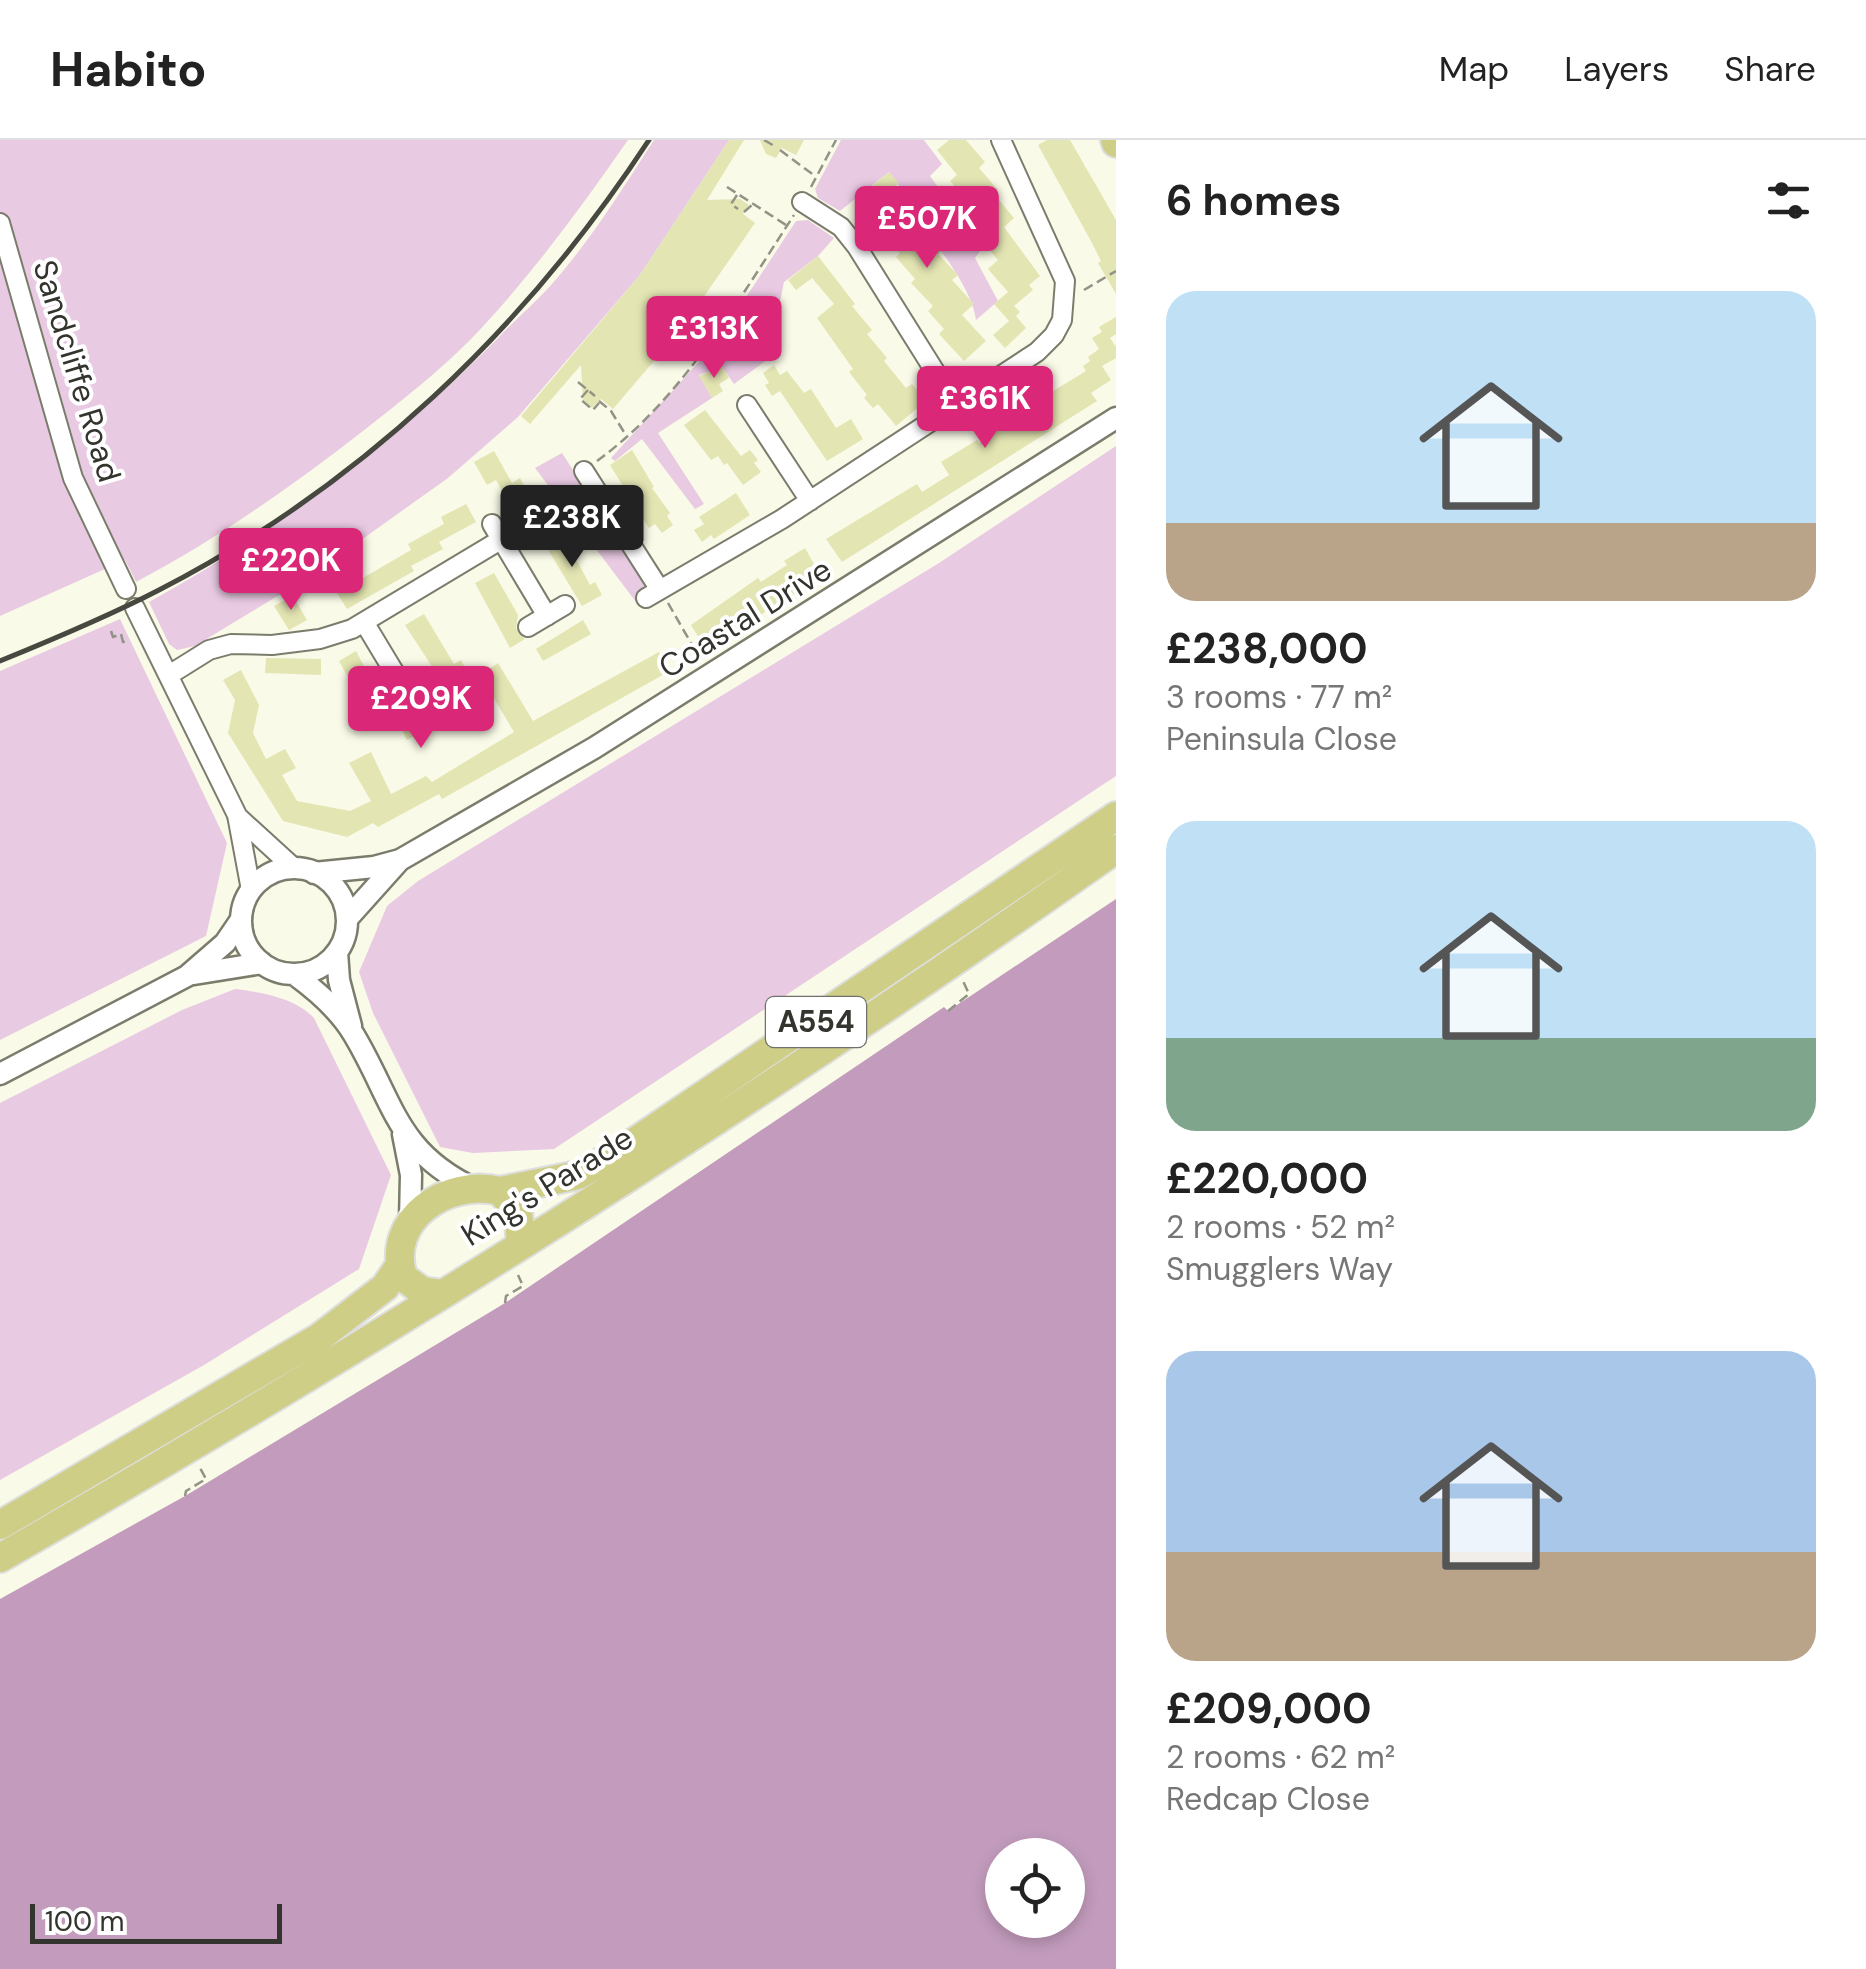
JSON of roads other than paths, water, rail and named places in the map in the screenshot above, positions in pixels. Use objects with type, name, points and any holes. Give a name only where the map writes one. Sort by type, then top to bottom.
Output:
[{"type":"main road","name":"King's Parade","points":[[487,1190],[578,1175],[624,1149],[1116,816]]},
{"type":"main road","name":"King's Parade","points":[[0,1558],[443,1294],[518,1257],[1116,849]]},
{"type":"main road","name":"A554","points":[[410,1221],[445,1195],[487,1190]]},
{"type":"main road","points":[[487,1190],[518,1212],[518,1257]]},
{"type":"main road","points":[[410,1221],[399,1244],[403,1277],[422,1291],[443,1294]]},
{"type":"main road","points":[[0,1526],[320,1337],[385,1286],[400,1265]]},
{"type":"street","points":[[584,471],[653,594],[810,501],[1037,352],[1054,334],[1066,301],[1065,281],[1001,140]]},
{"type":"street","points":[[802,202],[841,227],[858,247],[956,404]]},
{"type":"street","name":"Sandcliffe Road","points":[[0,223],[72,478],[126,589]]},
{"type":"street","points":[[747,405],[755,433],[810,501]]},
{"type":"street","name":"Coastal Drive","points":[[304,871],[374,867],[400,860],[594,748],[1116,418]]},
{"type":"street","points":[[169,675],[220,647],[320,639],[364,622],[497,532],[547,616]]},
{"type":"street","points":[[528,627],[566,605]]},
{"type":"street","points":[[135,608],[237,815],[249,864],[251,890],[240,921],[217,950],[187,976]]},
{"type":"street","points":[[364,622],[399,700],[427,684]]},
{"type":"street","points":[[237,815],[304,871],[335,888],[347,919],[337,952],[317,969],[295,975],[262,964],[244,940],[240,921]]},
{"type":"street","name":"Coastal Drive","points":[[347,919],[400,860]]},
{"type":"street","points":[[251,890],[268,874],[304,871]]},
{"type":"street","points":[[337,952],[353,1033],[403,1132],[411,1175],[410,1221]]},
{"type":"street","points":[[0,1074],[187,976],[216,968],[262,964]]},
{"type":"street","points":[[295,975],[323,998],[353,1033]]},
{"type":"street","points":[[403,1132],[440,1170],[487,1190]]},
{"type":"railway","points":[[0,661],[120,609],[233,549],[370,452],[493,338],[549,275],[649,140]]}]
